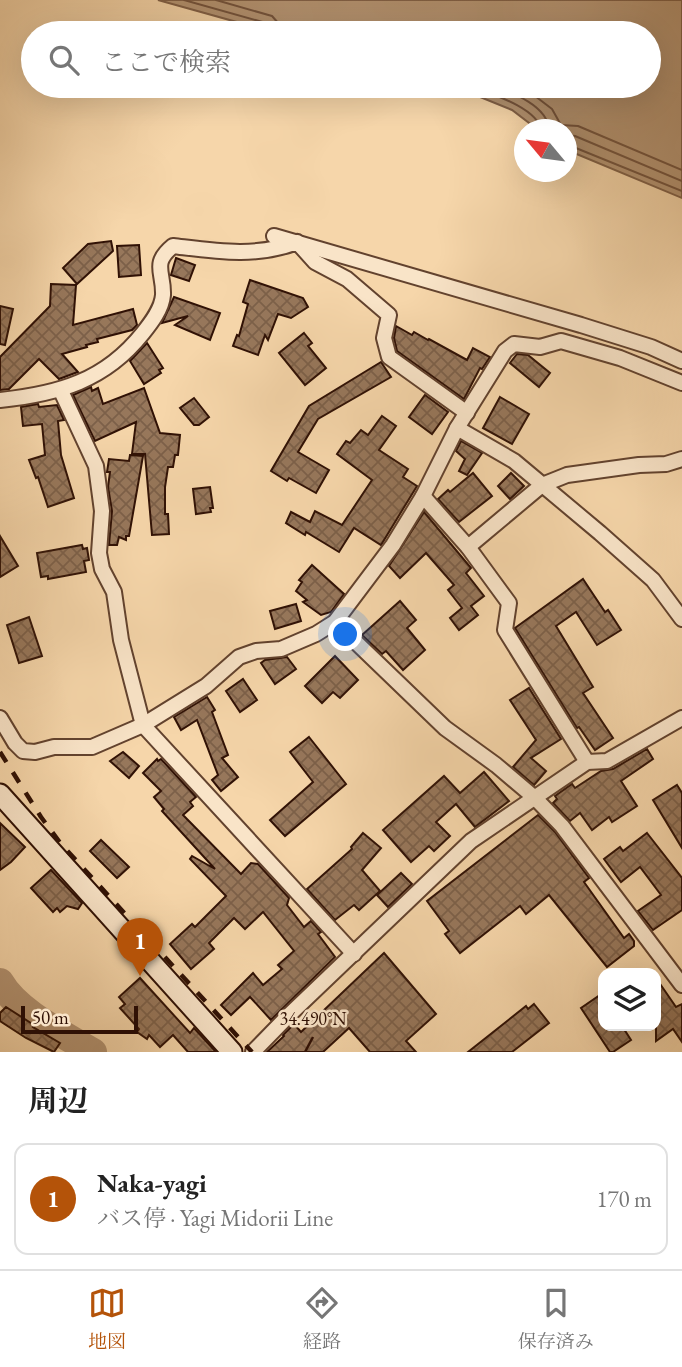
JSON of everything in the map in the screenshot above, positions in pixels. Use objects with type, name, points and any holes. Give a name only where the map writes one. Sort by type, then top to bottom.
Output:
[{"type":"main road","points":[[0,794],[232,1052]]},
{"type":"street","points":[[274,236],[581,325],[682,360]]},
{"type":"street","points":[[0,400],[61,391],[98,375],[135,342],[153,320],[163,296],[159,264],[164,253],[173,246],[240,251],[276,250],[298,242]]},
{"type":"street","points":[[298,242],[315,262],[347,279],[389,314],[384,338],[389,357],[467,413]]},
{"type":"street","points":[[0,718],[23,751],[35,752],[54,747],[92,747],[144,725],[206,686],[239,657],[256,651],[281,649],[316,634],[335,622],[393,545],[423,496],[457,428],[505,351],[514,344],[540,346],[561,341],[620,358],[682,383]]},
{"type":"street","points":[[61,391],[96,466],[102,511],[99,553],[102,569],[114,592],[121,640],[144,725],[354,954]]},
{"type":"street","points":[[457,428],[514,461],[653,580],[682,619]]},
{"type":"street","points":[[468,547],[542,485],[567,475],[666,464],[682,459]]},
{"type":"street","points":[[423,496],[468,547],[509,603],[505,630],[587,762]]},
{"type":"street","points":[[335,622],[395,683],[445,728],[496,765],[535,798],[562,826],[682,985]]},
{"type":"street","points":[[253,1052],[471,841],[587,762],[607,761],[682,718]]},
{"type":"water","points":[[158,0],[682,0],[682,198],[577,154],[577,119],[524,119],[512,110],[482,98],[661,98],[661,21],[233,21]]},
{"type":"building","points":[[111,241],[113,251],[77,284],[63,268],[88,244]]},
{"type":"building","points":[[139,245],[141,275],[119,277],[117,246]]},
{"type":"building","points":[[176,258],[195,265],[189,281],[171,275]]},
{"type":"building","points":[[250,280],[303,298],[308,307],[291,318],[278,314],[268,340],[265,335],[258,355],[233,346],[237,335],[239,336],[248,304],[243,302]]},
{"type":"building","points":[[51,284],[76,285],[73,325],[133,309],[137,325],[132,330],[97,339],[98,342],[86,345],[87,347],[62,354],[78,372],[59,379],[39,359],[9,389],[0,390],[0,357],[50,306]]},
{"type":"building","points":[[174,297],[220,313],[210,340],[175,325],[188,316],[162,323]]},
{"type":"building","points":[[0,306],[13,309],[5,345],[0,344]]},
{"type":"building","points":[[396,326],[412,335],[414,332],[429,339],[467,360],[473,348],[490,357],[482,369],[480,368],[464,399],[397,351],[394,338]]},
{"type":"building","points":[[304,333],[312,343],[308,346],[326,368],[305,385],[279,353]]},
{"type":"building","points":[[147,343],[163,368],[159,370],[161,373],[144,384],[130,361]]},
{"type":"building","points":[[517,354],[528,355],[550,373],[539,387],[510,363]]},
{"type":"building","points":[[381,362],[391,377],[318,419],[298,452],[329,470],[316,493],[271,471],[309,406]]},
{"type":"building","points":[[91,387],[92,391],[98,388],[103,404],[144,388],[160,433],[180,435],[178,455],[175,455],[173,467],[168,467],[165,487],[165,514],[168,514],[169,534],[152,535],[145,454],[132,454],[136,422],[95,441],[73,395]]},
{"type":"building","points":[[425,395],[448,412],[432,434],[409,417]]},
{"type":"building","points":[[500,397],[529,414],[512,444],[483,428]]},
{"type":"building","points":[[194,398],[209,417],[199,425],[194,425],[180,408]]},
{"type":"building","points":[[38,404],[39,407],[57,405],[64,420],[58,421],[61,455],[74,498],[48,507],[29,460],[45,455],[42,424],[23,426],[21,407]]},
{"type":"building","points":[[382,416],[396,426],[379,450],[408,469],[403,477],[417,486],[381,545],[354,528],[339,552],[286,523],[291,512],[310,522],[315,511],[342,525],[372,480],[337,454],[346,441],[350,443],[361,430],[368,435]]},
{"type":"building","points":[[461,441],[482,453],[467,475],[459,471],[465,459],[456,451]]},
{"type":"building","points":[[130,455],[143,456],[129,536],[126,536],[126,540],[119,537],[117,545],[109,545],[112,511],[108,487],[110,472],[107,472],[109,459],[129,461]]},
{"type":"building","points":[[473,473],[492,496],[459,522],[438,499]]},
{"type":"building","points":[[511,473],[524,486],[510,499],[498,486]]},
{"type":"building","points":[[210,487],[213,508],[210,508],[211,512],[196,514],[193,489]]},
{"type":"building","points":[[424,512],[471,568],[466,573],[484,596],[471,606],[478,615],[459,630],[450,618],[462,608],[448,590],[454,585],[426,553],[400,578],[389,566]]},
{"type":"building","points":[[0,536],[18,566],[0,577]]},
{"type":"building","points":[[82,545],[83,549],[87,548],[89,560],[84,561],[86,572],[48,579],[48,576],[41,577],[37,553]]},
{"type":"building","points":[[312,565],[344,594],[331,612],[321,615],[303,602],[307,600],[296,591],[302,582],[299,580]]},
{"type":"building","points":[[583,579],[621,630],[597,645],[576,612],[556,626],[593,687],[583,693],[613,738],[595,750],[579,727],[577,728],[515,628]]},
{"type":"building","points":[[400,601],[416,620],[407,628],[425,650],[403,670],[386,651],[382,654],[362,635]]},
{"type":"building","points":[[296,604],[301,621],[275,629],[270,611]]},
{"type":"building","points":[[29,617],[42,656],[19,663],[7,625]]},
{"type":"building","points":[[335,656],[358,680],[340,698],[333,692],[322,703],[305,686]]},
{"type":"building","points":[[287,657],[296,669],[275,684],[261,663]]},
{"type":"building","points":[[243,679],[257,700],[240,712],[226,691]]},
{"type":"building","points":[[529,688],[561,739],[531,758],[546,771],[534,785],[513,767],[536,740],[510,700]]},
{"type":"building","points":[[207,697],[215,710],[212,712],[228,755],[222,758],[238,777],[221,791],[212,780],[218,775],[197,720],[181,730],[174,717]]},
{"type":"building","points":[[309,737],[346,784],[285,836],[270,820],[313,782],[290,752]]},
{"type":"building","points":[[647,749],[653,759],[621,781],[637,806],[612,822],[609,817],[592,830],[580,813],[570,821],[553,803],[557,799],[555,796],[572,784],[575,788],[601,771],[613,769]]},
{"type":"building","points":[[123,752],[139,766],[129,778],[110,761]]},
{"type":"building","points":[[157,759],[161,759],[196,797],[190,802],[193,806],[183,815],[241,874],[251,863],[258,864],[289,898],[287,905],[304,927],[311,921],[321,932],[318,934],[335,957],[271,1020],[250,997],[231,1015],[221,1005],[253,973],[263,985],[282,969],[278,965],[294,951],[263,912],[245,929],[234,918],[209,943],[214,949],[191,969],[170,944],[192,924],[195,927],[226,896],[190,859],[192,856],[215,869],[162,811],[164,809],[154,797],[161,791],[143,773]]},
{"type":"building","points":[[484,772],[509,801],[475,827],[456,804],[436,822],[450,836],[434,851],[429,846],[411,862],[383,830],[444,776],[460,793]]},
{"type":"building","points":[[677,785],[682,793],[682,848],[653,800]]},
{"type":"building","points":[[538,815],[555,832],[589,878],[584,882],[624,938],[629,934],[634,941],[634,946],[607,967],[549,895],[526,914],[520,906],[460,953],[445,934],[449,931],[427,901]]},
{"type":"building","points":[[0,823],[25,847],[0,870]]},
{"type":"building","points":[[363,833],[381,848],[362,870],[380,891],[359,910],[354,905],[335,920],[307,889],[352,849]]},
{"type":"building","points":[[647,833],[682,878],[682,910],[653,930],[638,911],[661,895],[640,867],[621,882],[604,859],[620,847],[623,851]]},
{"type":"building","points":[[101,840],[129,867],[117,878],[90,851]]},
{"type":"building","points":[[51,870],[82,903],[78,909],[67,906],[60,912],[57,908],[53,912],[31,888]]},
{"type":"building","points":[[401,873],[412,884],[388,907],[377,895]]},
{"type":"building","points":[[384,953],[436,1014],[406,1041],[416,1052],[370,1052],[349,1028],[323,1052],[267,1052],[294,1024],[301,1032]]},
{"type":"building","points":[[140,978],[190,1033],[194,1028],[216,1052],[188,1052],[173,1035],[160,1047],[149,1035],[147,1039],[137,1032],[139,1029],[120,1008],[125,1004],[119,997]]},
{"type":"building","points":[[661,985],[676,1007],[682,1004],[682,1042],[673,1029],[656,1041],[656,1031],[661,1031]]},
{"type":"building","points":[[598,996],[598,1031],[625,1031],[631,1040],[610,1052],[581,1008]]},
{"type":"building","points":[[534,1004],[549,1023],[512,1052],[468,1052],[526,1006],[528,1009]]},
{"type":"building","points":[[6,1007],[60,1043],[54,1052],[0,1021],[0,1013]]},
{"type":"waterway","points":[[0,982],[29,1013],[93,1052]]},
{"type":"railway","points":[[0,752],[61,844],[252,1052]]},
{"type":"place","name":"Naka-yagi","points":[[140,976]]}]
